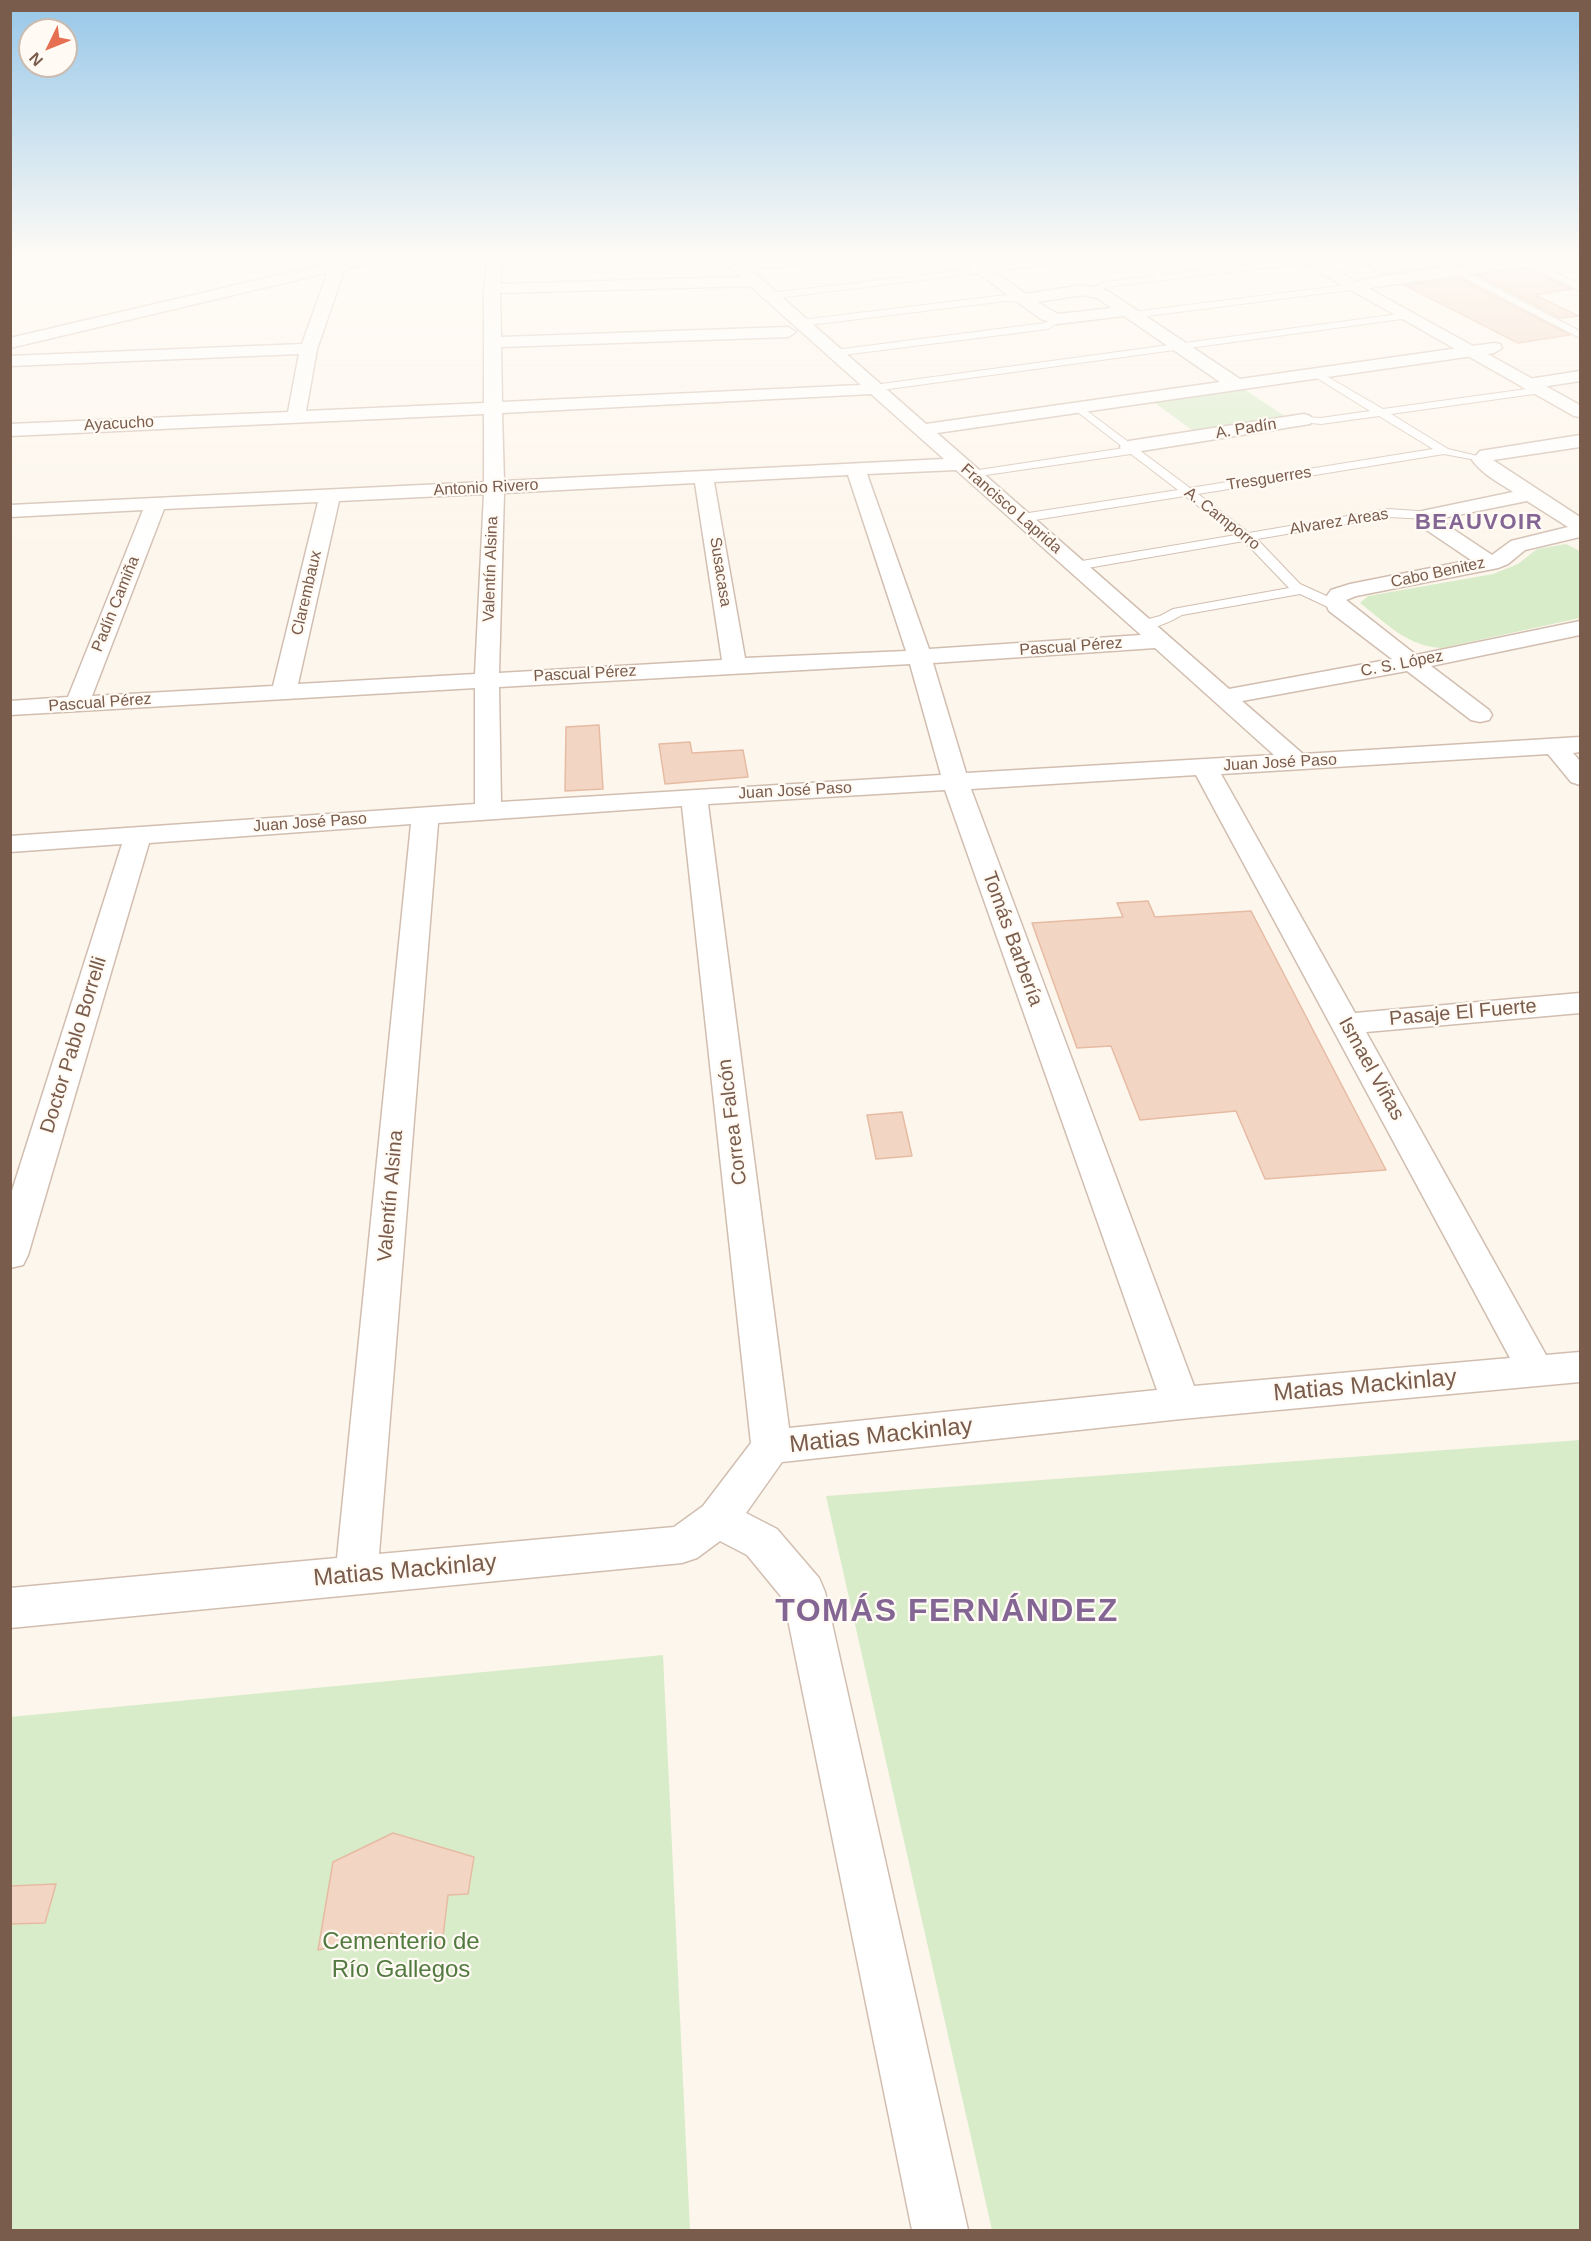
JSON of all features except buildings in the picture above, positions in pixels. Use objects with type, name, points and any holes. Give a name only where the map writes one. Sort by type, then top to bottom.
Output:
[{"type":"street","points":[[10,361],[45,360]]},
{"type":"street","points":[[296,416],[307,360]]},
{"type":"street","name":"Valentín Alsina","points":[[488,811],[488,680],[494,488],[492,360]]},
{"type":"street","name":"Francisco Laprida","points":[[825,360],[854,391],[1079,595]]},
{"type":"street","name":"Francisco Laprida","points":[[842,360],[1076,566],[1137,634]]},
{"type":"street","points":[[1201,360],[1241,384],[1266,395]]},
{"type":"street","points":[[922,430],[1410,360]]},
{"type":"street","points":[[1488,360],[1541,385],[1581,395]]},
{"type":"street","points":[[1509,360],[1581,412]]},
{"type":"street","points":[[1541,385],[1581,376]]},
{"type":"street","name":"Ayacucho","points":[[10,430],[854,391],[874,388]]},
{"type":"street","points":[[1285,408],[1304,420]]},
{"type":"street","name":"A. Padín","points":[[1131,448],[1304,420]]},
{"type":"street","points":[[1576,534],[1531,494],[1488,467],[1482,460],[1487,455],[1581,441]]},
{"type":"street","name":"Antonio Rivero","points":[[10,510],[938,466],[966,469]]},
{"type":"street","name":"Tomás Barbería","points":[[856,470],[920,657],[956,783],[1181,1403]]},
{"type":"street","name":"Susacasa","points":[[704,478],[735,666]]},
{"type":"street","name":"Alvarez Areas","points":[[1429,515],[1531,494]]},
{"type":"street","name":"Clarembaux","points":[[284,691],[330,495]]},
{"type":"street","name":"Padín Camiña","points":[[76,704],[156,503]]},
{"type":"street","points":[[1429,515],[1428,519],[1432,525],[1490,563]]},
{"type":"street","name":"Cabo Benitez","points":[[1337,606],[1335,600],[1339,595],[1350,591],[1490,563],[1518,544],[1576,534]]},
{"type":"street","name":"A. Camporro","points":[[1337,606],[1480,715]]},
{"type":"street","points":[[1114,627],[1137,634]]},
{"type":"street","name":"C. S. López","points":[[1224,697],[1412,663],[1581,628]]},
{"type":"street","name":"Pascual Pérez","points":[[10,708],[920,657],[1137,634],[1155,650],[1224,697]]},
{"type":"street","points":[[1224,697],[1297,762]]},
{"type":"street","name":"Juan José Paso","points":[[10,844],[694,797],[1204,767],[1256,756],[1297,762],[1581,746]]},
{"type":"street","points":[[1555,747],[1581,777]]},
{"type":"street","name":"Ismael Viñas","points":[[1204,767],[1536,1371]]},
{"type":"street","name":"Correa Falcón","points":[[694,797],[771,1447]]},
{"type":"street","name":"Valentín Alsina","points":[[356,1576],[425,815]]},
{"type":"street","name":"Doctor Pablo Borrelli","points":[[10,1255],[138,836]]},
{"type":"street","name":"Pasaje El Fuerte","points":[[1346,1024],[1581,1003]]},
{"type":"street","name":"Matias Mackinlay","points":[[10,1608],[682,1545],[718,1519],[771,1447],[1181,1403],[1581,1367]]},
{"type":"street","points":[[718,1519],[762,1542],[804,1592],[940,2230]]},
{"type":"lane","points":[[874,388],[1086,360]]},
{"type":"lane","points":[[1316,373],[1444,451],[1482,460]]},
{"type":"lane","name":"A. Padín","points":[[1304,420],[1321,421],[1541,385]]},
{"type":"lane","name":"A. Camporro","points":[[1079,408],[1248,537],[1301,590],[1337,606]]},
{"type":"lane","name":"A. Padín","points":[[966,469],[1131,448]]},
{"type":"lane","name":"Tresguerres","points":[[1022,518],[1444,451]]},
{"type":"lane","name":"Alvarez Areas","points":[[1076,566],[1388,513],[1429,515]]},
{"type":"lane","points":[[1137,634],[1178,612],[1301,590]]},
{"type":"green space","points":[[1241,387],[1289,419],[1196,433],[1151,400]]},
{"type":"green space","points":[[1566,544],[1580,551],[1580,618],[1442,648],[1430,647],[1408,639],[1360,603],[1368,596],[1493,574],[1518,564],[1537,549]]},
{"type":"green space","points":[[1580,1440],[1580,2230],[992,2230],[826,1496]]},
{"type":"green space","name":"Cementerio de Río Gallegos","points":[[663,1655],[690,2230],[11,2230],[10,1717]]},
{"type":"district","name":"BEAUVOIR","points":[[1479,523]]},
{"type":"district","name":"TOMÁS FERNÁNDEZ","points":[[947,1612]]}]
